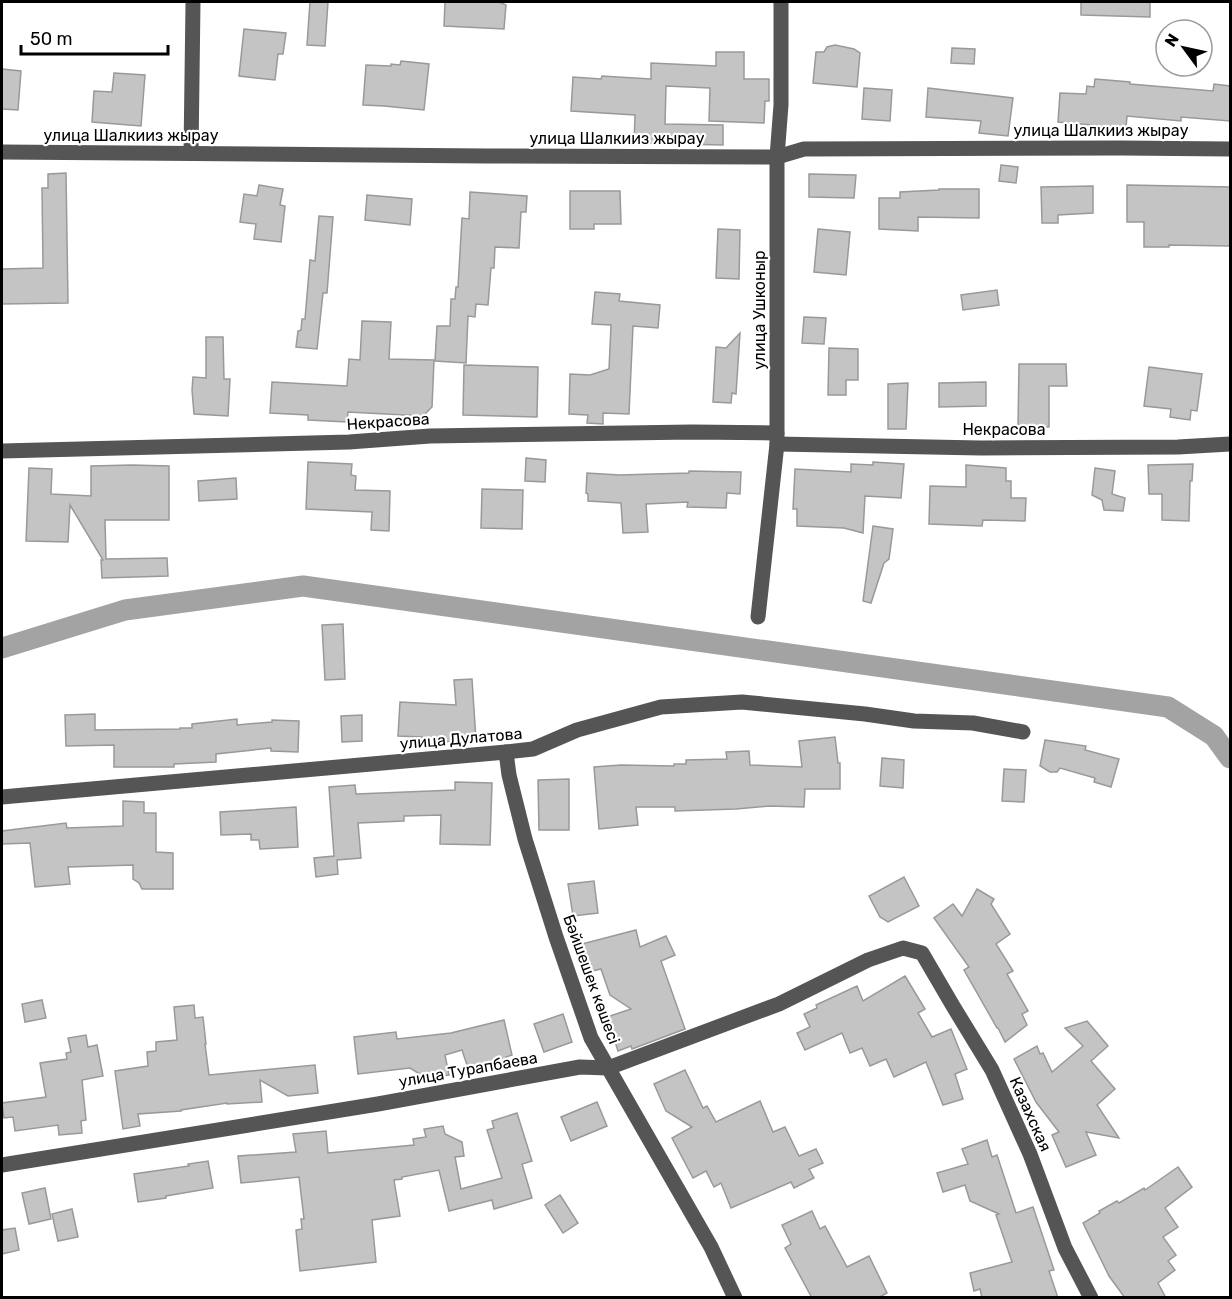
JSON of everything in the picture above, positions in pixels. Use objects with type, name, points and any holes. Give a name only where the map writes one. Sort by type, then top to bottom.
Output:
[{"type":"street","points":[[191,153],[193,2]]},
{"type":"street","name":"улица Ушконыр","points":[[758,617],[777,439],[777,157],[781,105],[781,2]]},
{"type":"street","name":"улица Шалкииз жырау","points":[[2,152],[777,157],[804,149],[1230,149]]},
{"type":"street","name":"Некрасова","points":[[2,451],[349,442],[430,436],[692,432],[777,439],[981,448],[1178,447],[1230,444]]},
{"type":"street","name":"улица Дулатова","points":[[2,797],[533,749],[577,730],[661,707],[742,702],[914,721],[972,723],[1023,732]]},
{"type":"street","name":"Бәйшешек көшесі","points":[[506,752],[509,776],[531,861],[591,1038],[711,1247],[735,1298]]},
{"type":"street","name":"улица Турапбаева","points":[[2,1165],[378,1104],[580,1067],[608,1068],[779,1004],[877,957],[903,948],[922,953]]},
{"type":"street","name":"Казахская","points":[[922,953],[992,1070],[1030,1154],[1065,1248],[1091,1298]]},
{"type":"building","points":[[310,2],[328,2],[325,46],[307,45]]},
{"type":"building","points":[[445,2],[499,2],[506,5],[504,29],[444,26]]},
{"type":"building","points":[[1081,2],[1150,2],[1150,17],[1081,15]]},
{"type":"building","points":[[244,29],[286,33],[283,54],[278,54],[275,80],[239,76]]},
{"type":"building","points":[[835,45],[854,49],[860,53],[857,87],[813,83],[816,52],[824,52],[827,47]]},
{"type":"building","points":[[952,48],[975,49],[974,64],[951,63]]},
{"type":"building","points":[[716,52],[744,52],[744,79],[769,79],[769,101],[765,101],[764,123],[709,121],[710,88],[666,86],[665,124],[723,125],[723,145],[634,143],[635,115],[571,111],[573,77],[651,79],[651,63],[716,66]]},
{"type":"building","points":[[401,61],[429,64],[424,110],[363,105],[366,65],[400,65]]},
{"type":"building","points":[[2,69],[21,71],[18,110],[2,109]]},
{"type":"building","points":[[114,73],[145,75],[141,126],[92,122],[94,91],[112,92]]},
{"type":"building","points":[[1095,79],[1213,91],[1214,84],[1230,86],[1230,121],[1181,117],[1181,121],[1127,116],[1126,128],[1058,122],[1060,93],[1086,94],[1087,86],[1094,87]]},
{"type":"building","points":[[864,88],[892,90],[890,121],[862,119]]},
{"type":"building","points":[[928,88],[1013,98],[1008,136],[979,133],[981,121],[926,117]]},
{"type":"building","points":[[1001,165],[1018,167],[1016,183],[999,181]]},
{"type":"building","points":[[66,173],[68,303],[2,304],[2,269],[43,268],[42,188],[48,188],[48,174]]},
{"type":"building","points":[[809,174],[856,175],[854,198],[809,197]]},
{"type":"building","points":[[259,185],[283,189],[280,205],[285,206],[281,242],[254,239],[256,224],[240,222],[244,194],[257,196]]},
{"type":"building","points":[[1127,185],[1230,187],[1230,246],[1144,247],[1144,222],[1127,222]]},
{"type":"building","points":[[1093,186],[1093,213],[1058,215],[1058,223],[1042,223],[1041,187]]},
{"type":"building","points":[[979,189],[979,218],[918,217],[918,231],[879,229],[879,198],[900,198],[900,192]]},
{"type":"building","points":[[570,191],[620,191],[621,224],[594,224],[594,229],[570,229]]},
{"type":"building","points":[[470,192],[527,196],[526,212],[521,212],[519,248],[495,247],[488,305],[476,304],[475,317],[468,316],[466,363],[435,361],[437,326],[450,326],[451,299],[455,299],[456,287],[458,287],[462,218],[469,219]]},
{"type":"building","points":[[367,195],[412,199],[410,225],[365,220]]},
{"type":"building","points":[[319,216],[333,217],[327,293],[323,293],[317,349],[296,347],[298,331],[301,330],[302,319],[305,319],[310,260],[315,261]]},
{"type":"building","points":[[718,229],[740,230],[739,279],[716,278]]},
{"type":"building","points":[[818,229],[850,232],[846,275],[814,272]]},
{"type":"building","points":[[997,290],[999,305],[963,310],[961,295]]},
{"type":"building","points":[[595,292],[620,294],[619,301],[660,305],[658,328],[633,326],[629,414],[603,413],[603,424],[587,423],[588,415],[569,414],[570,374],[590,375],[609,369],[611,325],[592,324]]},
{"type":"building","points":[[804,317],[826,318],[824,344],[802,343]]},
{"type":"building","points":[[362,321],[391,322],[389,359],[434,360],[432,407],[423,416],[348,412],[347,422],[308,420],[308,415],[270,413],[272,382],[347,386],[349,359],[360,360]]},
{"type":"building","points":[[740,333],[736,394],[732,393],[731,403],[713,402],[716,347],[726,348]]},
{"type":"building","points":[[206,337],[223,337],[224,379],[230,379],[228,416],[194,414],[193,377],[206,378]]},
{"type":"building","points":[[829,348],[858,349],[858,380],[846,380],[846,395],[828,395]]},
{"type":"building","points":[[1019,364],[1066,364],[1067,386],[1049,386],[1049,427],[1018,426]]},
{"type":"building","points":[[464,365],[538,367],[537,417],[463,415]]},
{"type":"building","points":[[1149,367],[1202,374],[1197,411],[1191,410],[1190,420],[1170,417],[1171,409],[1144,406]]},
{"type":"building","points":[[986,382],[986,406],[939,407],[939,383]]},
{"type":"building","points":[[908,383],[906,429],[888,429],[888,384]]},
{"type":"building","points":[[526,458],[546,460],[545,482],[525,481]]},
{"type":"building","points":[[308,462],[352,464],[351,475],[356,476],[355,490],[390,491],[389,531],[371,530],[372,512],[306,509]]},
{"type":"building","points":[[873,462],[904,464],[901,498],[865,496],[863,533],[844,528],[797,526],[797,509],[793,509],[795,469],[851,472],[851,464],[873,465]]},
{"type":"building","points":[[1193,464],[1192,481],[1190,481],[1189,521],[1162,520],[1162,494],[1149,494],[1148,465]]},
{"type":"building","points":[[966,465],[1006,468],[1006,481],[1011,481],[1011,498],[1026,498],[1025,521],[983,520],[982,526],[929,524],[930,486],[966,487]]},
{"type":"building","points":[[91,466],[169,466],[169,520],[105,520],[106,559],[167,558],[168,576],[102,578],[101,560],[103,560],[70,505],[68,542],[26,541],[29,468],[52,469],[51,494],[91,496]]},
{"type":"building","points":[[1095,468],[1115,471],[1112,494],[1125,498],[1123,511],[1104,510],[1102,500],[1092,495]]},
{"type":"building","points":[[689,471],[741,472],[740,494],[727,493],[726,508],[687,507],[688,502],[646,504],[648,532],[623,533],[621,503],[588,501],[587,473],[620,475],[689,473]]},
{"type":"building","points":[[236,478],[237,499],[199,501],[198,481]]},
{"type":"building","points":[[482,489],[523,490],[522,529],[481,528]]},
{"type":"building","points":[[873,526],[893,529],[889,559],[884,563],[871,603],[863,601]]},
{"type":"building","points":[[343,624],[345,679],[325,680],[322,625]]},
{"type":"building","points":[[472,679],[476,740],[425,742],[422,737],[398,736],[400,702],[456,705],[454,680]]},
{"type":"building","points":[[95,714],[95,730],[180,729],[192,728],[192,724],[237,719],[237,725],[272,722],[272,720],[299,721],[298,752],[271,751],[271,748],[216,754],[216,762],[174,764],[174,767],[114,767],[114,745],[66,746],[65,715]]},
{"type":"building","points":[[362,715],[362,741],[342,742],[341,716]]},
{"type":"building","points":[[835,737],[838,763],[840,763],[840,789],[805,789],[804,807],[769,806],[675,811],[675,807],[636,807],[638,825],[599,829],[594,767],[674,766],[674,764],[686,764],[686,760],[727,759],[726,752],[749,751],[750,765],[802,767],[799,741]]},
{"type":"building","points":[[1045,740],[1086,746],[1085,750],[1119,759],[1111,787],[1094,782],[1095,778],[1060,768],[1057,772],[1050,772],[1040,766]]},
{"type":"building","points":[[882,758],[904,760],[903,788],[880,786]]},
{"type":"building","points":[[1004,769],[1026,770],[1024,802],[1002,801]]},
{"type":"building","points":[[569,779],[569,830],[539,830],[538,780]]},
{"type":"building","points":[[455,782],[492,783],[490,845],[440,844],[441,815],[404,816],[404,821],[358,823],[361,858],[337,860],[338,874],[316,877],[314,858],[334,856],[329,787],[355,785],[356,794],[455,790]]},
{"type":"building","points":[[123,801],[144,802],[144,813],[156,813],[156,852],[173,853],[173,889],[142,889],[133,879],[133,865],[68,867],[70,884],[35,887],[30,843],[2,844],[2,831],[66,823],[67,828],[123,826]]},
{"type":"building","points":[[296,807],[298,847],[260,849],[259,840],[251,840],[251,834],[221,835],[220,812]]},
{"type":"building","points":[[904,877],[919,906],[888,922],[880,917],[869,896]]},
{"type":"building","points":[[594,881],[598,913],[573,916],[568,884]]},
{"type":"building","points":[[977,889],[994,899],[991,904],[1010,934],[996,944],[1013,971],[1007,974],[1028,1011],[1022,1014],[1027,1025],[1005,1042],[964,970],[969,967],[934,918],[953,904],[962,916]]},
{"type":"building","points":[[636,930],[640,947],[666,936],[675,955],[661,961],[685,1029],[632,1049],[631,1046],[618,1051],[607,1017],[631,1009],[610,995],[601,969],[584,973],[578,945]]},
{"type":"building","points":[[905,976],[925,1009],[918,1013],[932,1037],[951,1029],[967,1069],[955,1074],[963,1099],[943,1105],[926,1062],[894,1077],[886,1059],[870,1066],[862,1048],[850,1053],[842,1033],[805,1050],[797,1033],[810,1027],[804,1014],[817,1008],[816,1005],[857,986],[863,1001]]},
{"type":"building","points":[[42,1000],[46,1018],[25,1022],[22,1004]]},
{"type":"building","points":[[194,1005],[195,1018],[203,1017],[209,1075],[315,1065],[318,1093],[288,1096],[260,1080],[262,1102],[227,1103],[181,1111],[138,1114],[140,1126],[123,1129],[115,1071],[148,1066],[147,1052],[156,1051],[156,1042],[177,1040],[174,1007]]},
{"type":"building","points":[[563,1014],[572,1042],[544,1052],[534,1024]]},
{"type":"building","points":[[504,1020],[512,1055],[506,1057],[507,1062],[469,1071],[462,1050],[445,1055],[449,1075],[426,1078],[410,1068],[358,1074],[354,1037],[396,1032],[397,1039],[451,1033]]},
{"type":"building","points":[[1087,1021],[1108,1046],[1091,1061],[1115,1089],[1097,1105],[1119,1138],[1086,1132],[1096,1155],[1066,1167],[1052,1135],[1059,1132],[1036,1102],[1014,1059],[1037,1046],[1052,1072],[1083,1046],[1065,1028]]},
{"type":"building","points":[[86,1035],[88,1047],[97,1045],[103,1076],[82,1080],[86,1120],[81,1121],[82,1133],[59,1135],[58,1125],[15,1131],[13,1117],[4,1118],[2,1103],[46,1097],[40,1063],[67,1059],[66,1053],[71,1052],[68,1038]]},
{"type":"building","points":[[685,1070],[703,1108],[707,1106],[716,1122],[760,1101],[773,1132],[785,1127],[799,1156],[816,1149],[823,1163],[809,1169],[814,1178],[794,1188],[791,1182],[731,1208],[721,1183],[714,1187],[706,1171],[693,1178],[672,1138],[692,1127],[666,1111],[654,1084]]},
{"type":"building","points":[[597,1102],[607,1126],[571,1141],[561,1117]]},
{"type":"building","points":[[517,1113],[532,1161],[522,1164],[532,1198],[494,1209],[492,1200],[449,1211],[439,1170],[394,1180],[400,1216],[372,1220],[376,1262],[300,1271],[296,1230],[302,1229],[301,1219],[304,1219],[299,1177],[241,1183],[238,1156],[296,1152],[293,1134],[326,1131],[328,1153],[414,1145],[413,1139],[426,1137],[424,1129],[443,1126],[445,1134],[462,1142],[464,1156],[455,1157],[461,1189],[502,1178],[487,1130],[494,1128],[492,1121]]},
{"type":"building","points":[[987,1140],[992,1157],[997,1155],[1016,1213],[1033,1207],[1054,1270],[1049,1271],[1058,1298],[982,1298],[980,1289],[974,1291],[970,1273],[1012,1262],[996,1215],[999,1214],[970,1201],[965,1185],[943,1192],[937,1173],[968,1164],[962,1149]]},
{"type":"building","points":[[208,1161],[213,1188],[138,1202],[134,1174]]},
{"type":"building","points":[[1178,1167],[1192,1187],[1165,1208],[1178,1227],[1163,1237],[1176,1255],[1168,1261],[1175,1270],[1158,1283],[1166,1298],[1125,1298],[1109,1276],[1083,1223],[1117,1201],[1119,1203],[1144,1188],[1145,1190]]},
{"type":"building","points":[[45,1188],[51,1219],[29,1224],[22,1193]]},
{"type":"building","points":[[560,1195],[578,1223],[563,1233],[545,1205]]},
{"type":"building","points":[[72,1209],[78,1237],[58,1241],[52,1214]]},
{"type":"building","points":[[812,1211],[820,1229],[825,1226],[847,1267],[869,1256],[887,1293],[878,1298],[812,1298],[785,1248],[791,1244],[782,1225]]},
{"type":"building","points":[[15,1228],[19,1250],[2,1254],[2,1230]]},
{"type":"waterway","points":[[2,648],[125,610],[303,586],[1168,707],[1214,736],[1230,758]]}]
